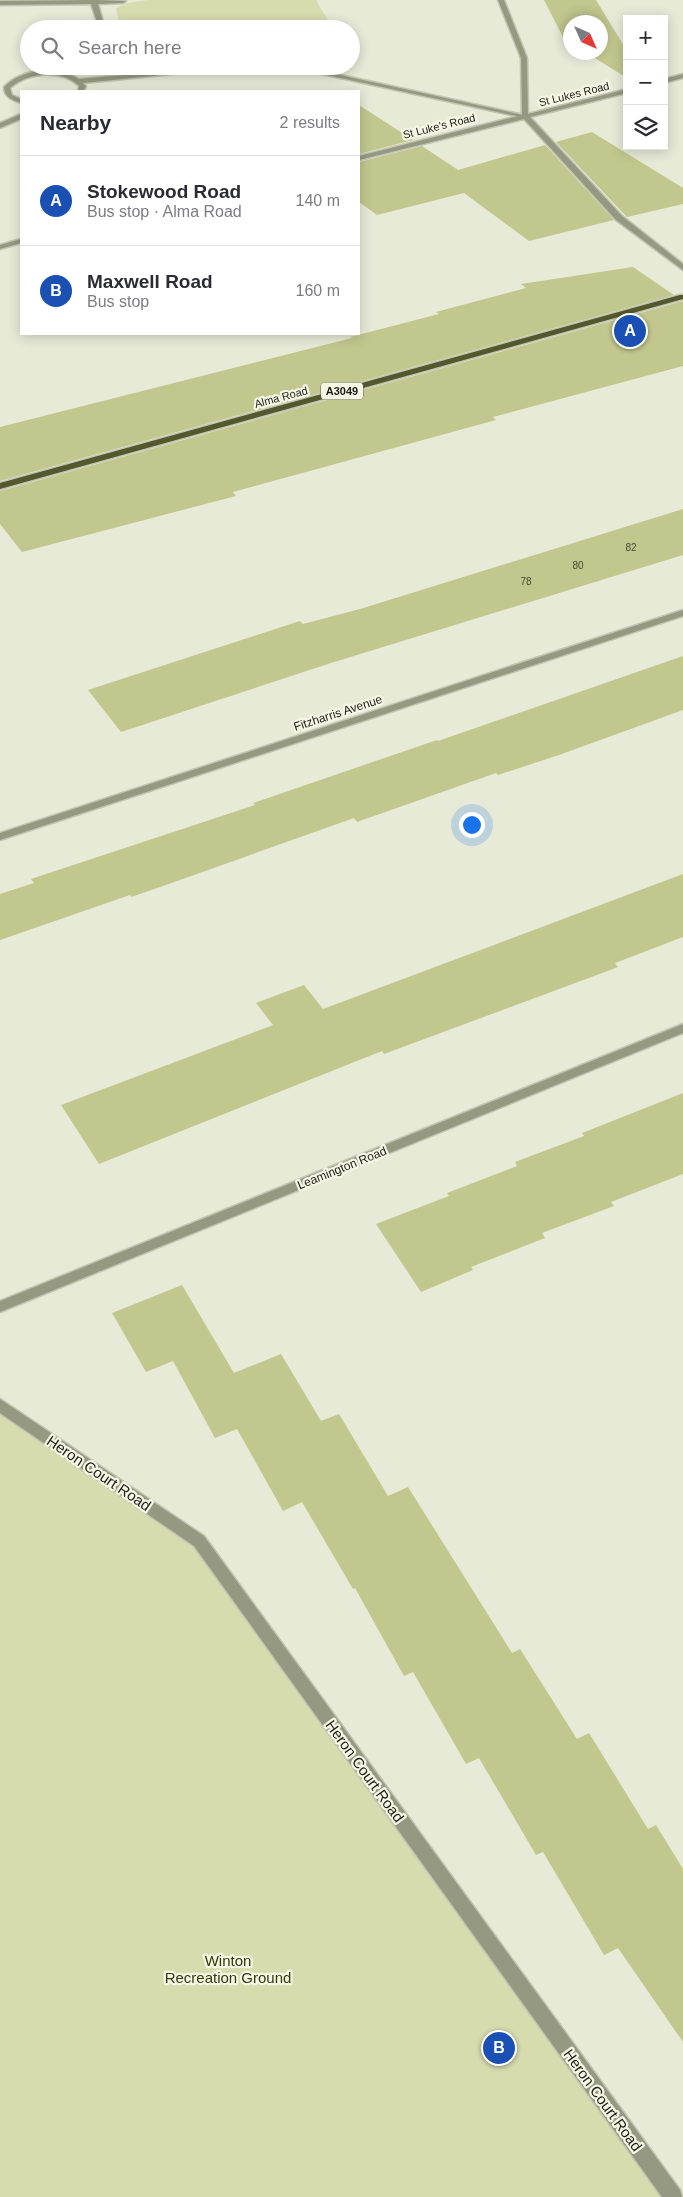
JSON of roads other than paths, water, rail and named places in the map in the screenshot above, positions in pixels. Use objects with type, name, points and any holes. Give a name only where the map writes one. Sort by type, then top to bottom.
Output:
[{"type":"main road","name":"Alma Road","points":[[0,486],[683,297]]},
{"type":"street","points":[[501,0],[524,58],[525,116]]},
{"type":"street","points":[[0,3],[123,1]]},
{"type":"street","points":[[94,2],[99,20]]},
{"type":"street","points":[[19,100],[6,92],[7,87],[18,78],[34,75]]},
{"type":"street","points":[[65,75],[79,81],[83,86],[81,90]]},
{"type":"street","points":[[79,81],[147,75]]},
{"type":"street","points":[[331,75],[525,116],[619,218],[683,268]]},
{"type":"street","points":[[668,80],[683,76]]},
{"type":"street","name":"St Lukes Road","points":[[525,116],[623,93]]},
{"type":"street","points":[[0,126],[20,116]]},
{"type":"street","name":"St Luke's Road","points":[[360,158],[525,116]]},
{"type":"street","points":[[0,247],[20,241]]},
{"type":"street","name":"Fitzharris Avenue","points":[[0,837],[683,613]]},
{"type":"street","name":"Leamington Road","points":[[0,1308],[683,1028]]},
{"type":"street","name":"Heron Court Road","points":[[0,1405],[198,1541],[673,2197]]},
{"type":"place","name":"Stokewood Road","points":[[630,331]]},
{"type":"place","name":"Maxwell Road","points":[[499,2048]]},
{"type":"park label","name":"Winton Recreation Ground","points":[[228,1968]]}]
